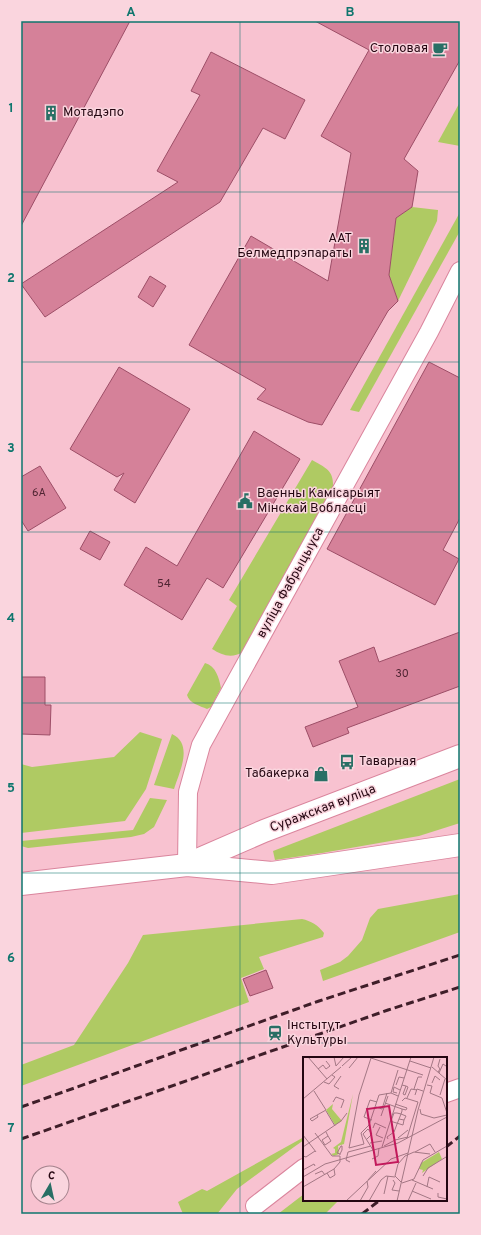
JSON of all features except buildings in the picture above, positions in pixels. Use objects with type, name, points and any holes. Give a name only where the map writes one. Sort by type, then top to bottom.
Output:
[{"type":"main road","name":"Суражская вуліца","points":[[187,865],[264,831],[460,756]]},
{"type":"main road","name":"Суражская вуліца","points":[[21,884],[187,865],[272,873],[460,845]]},
{"type":"street","name":"вуліца Фабрыцыуса","points":[[187,865],[188,792],[201,745],[429,332],[460,271]]},
{"type":"street","points":[[447,1093],[460,1088]]},
{"type":"street","points":[[255,1206],[303,1169]]},
{"type":"green space","points":[[460,102],[460,146],[438,142]]},
{"type":"green space","points":[[412,207],[438,210],[437,221],[398,301],[389,275],[396,218]]},
{"type":"green space","points":[[459,214],[460,231],[359,412],[350,410]]},
{"type":"green space","points":[[312,460],[324,467],[330,473],[333,482],[333,496],[243,652],[231,656],[219,653],[212,649],[237,606],[229,600]]},
{"type":"green space","points":[[205,663],[212,667],[218,676],[221,688],[211,707],[207,709],[192,702],[187,695]]},
{"type":"green space","points":[[140,732],[162,739],[146,789],[125,821],[21,833],[21,764],[32,767],[114,757]]},
{"type":"green space","points":[[172,734],[179,739],[184,752],[174,789],[154,785]]},
{"type":"green space","points":[[460,779],[460,823],[419,836],[275,860],[273,851]]},
{"type":"green space","points":[[150,798],[167,800],[154,827],[144,834],[131,837],[28,848],[21,846],[21,841],[133,830]]},
{"type":"green space","points":[[460,894],[460,932],[323,981],[320,970],[340,962],[348,956],[362,940],[370,918],[378,909]]},
{"type":"green space","points":[[302,919],[317,926],[324,933],[323,937],[259,957],[264,969],[241,978],[249,1002],[21,1086],[21,1065],[74,1045],[128,963],[143,935]]},
{"type":"green space","points":[[303,1138],[303,1141],[237,1189],[217,1214],[183,1214],[178,1202],[202,1189],[207,1191]]},
{"type":"green space","points":[[303,1195],[303,1201],[338,1201],[325,1214],[278,1214]]},
{"type":"railway","points":[[21,1107],[319,1001],[460,955]]},
{"type":"railway","points":[[21,1139],[388,1010],[460,987]]},
{"type":"railway","points":[[447,1146],[460,1136]]},
{"type":"railway","points":[[362,1214],[379,1201]]},
{"type":"place","name":"Столовая","points":[[440,49]]},
{"type":"place","name":"Мотадэпо","points":[[51,113]]},
{"type":"place","name":"ААТ Белмедпрэпараты","points":[[364,246]]},
{"type":"place","name":"Ваенны Камісарыят Мінскай Вобласці","points":[[245,501]]},
{"type":"place","name":"Таварная","points":[[347,762]]},
{"type":"place","name":"Табакерка","points":[[321,774]]},
{"type":"place","name":"Інстытут Культуры","points":[[275,1033]]}]
